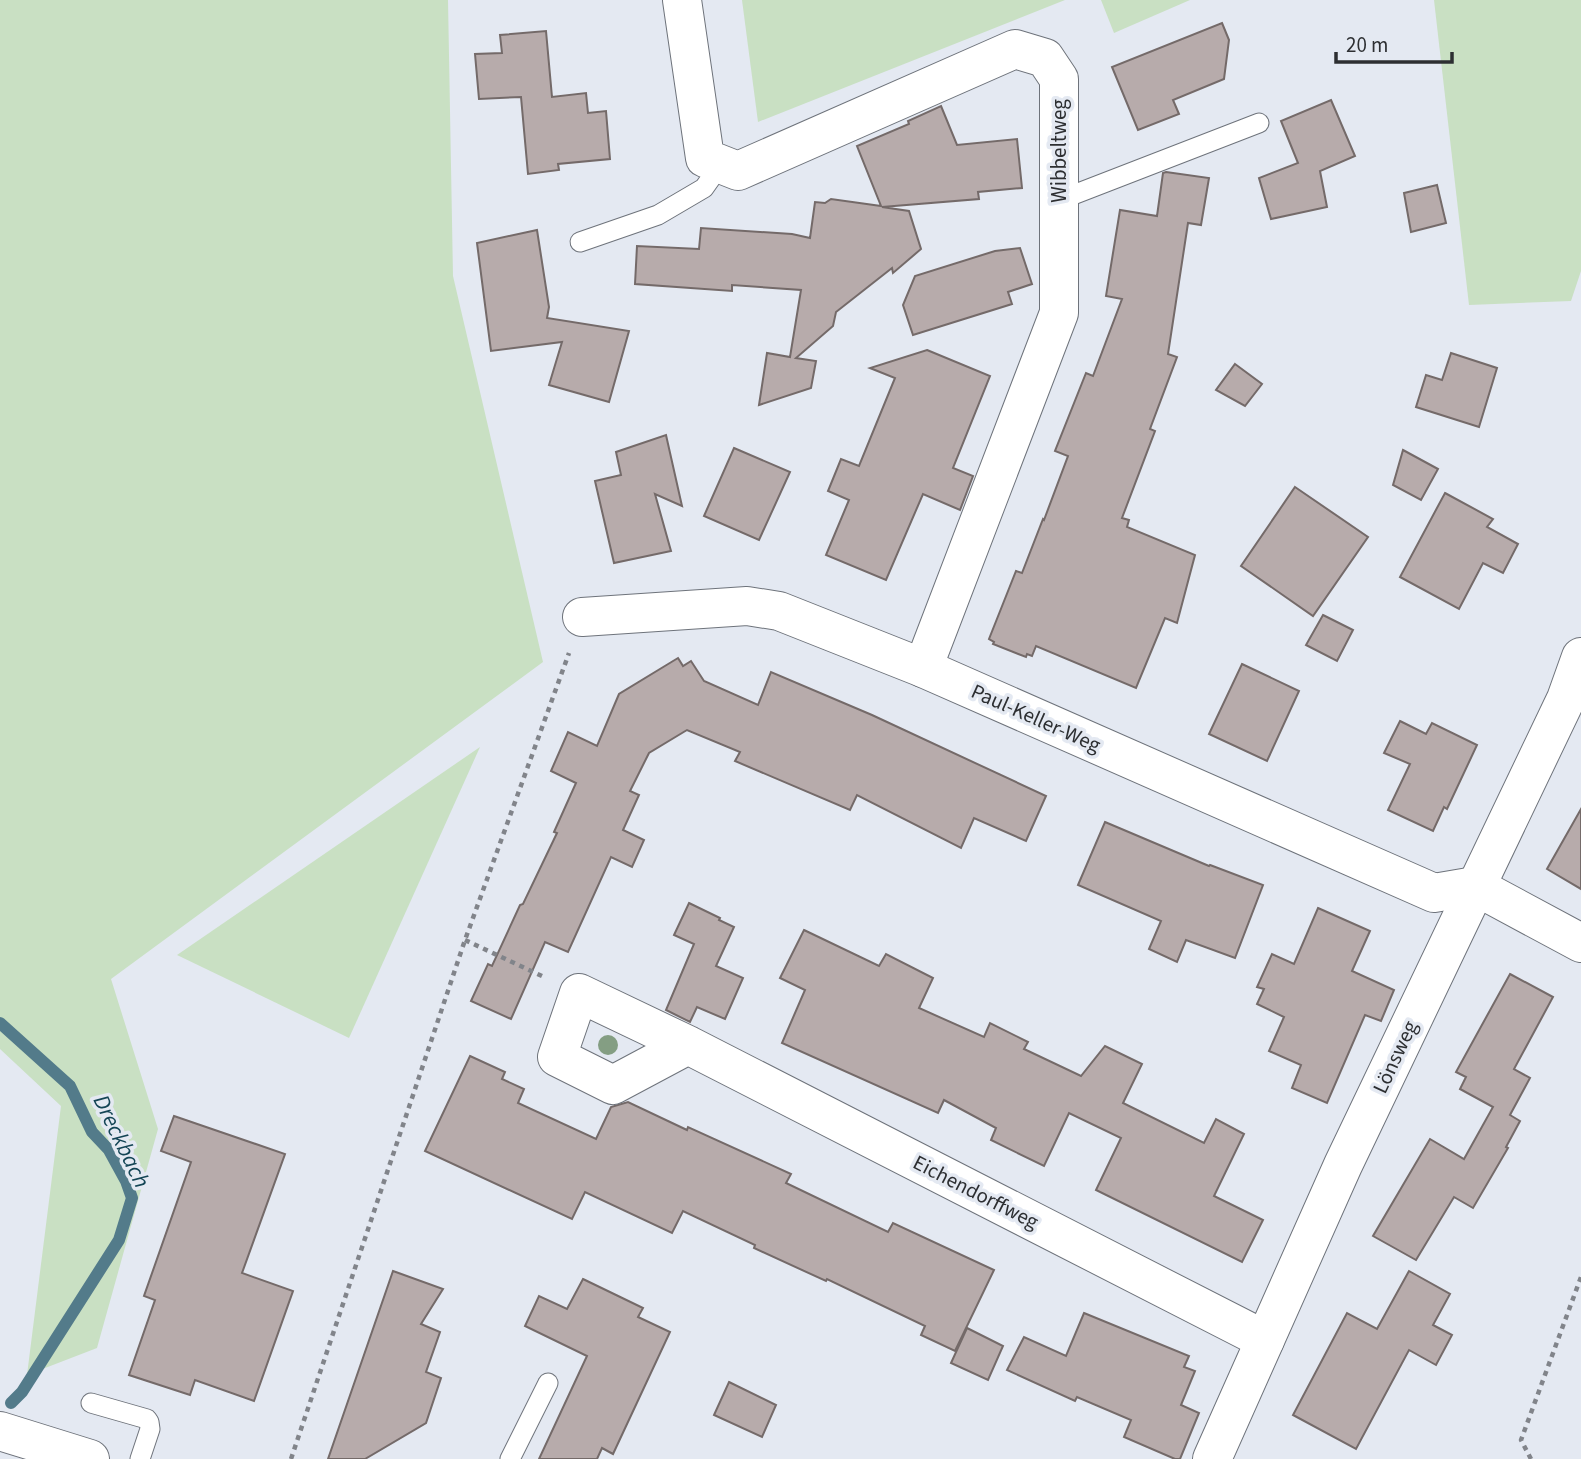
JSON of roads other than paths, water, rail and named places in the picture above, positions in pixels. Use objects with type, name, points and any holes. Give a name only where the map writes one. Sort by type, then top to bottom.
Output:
[{"type":"street","points":[[682,0],[705,158],[721,164]]},
{"type":"street","name":"Wibbeltweg","points":[[721,164],[737,171],[1015,49],[1045,58],[1059,79],[1059,313],[923,668]]},
{"type":"street","name":"Paul-Keller-Weg","points":[[582,617],[747,606],[779,611],[923,668],[1434,893],[1475,886]]},
{"type":"street","name":"Lönsweg","points":[[1212,1459],[1343,1165],[1566,699],[1581,657]]},
{"type":"street","points":[[1475,886],[1581,943]]},
{"type":"street","name":"Eichendorffweg","points":[[688,1045],[612,1085],[557,1057],[579,993],[688,1045],[1265,1340]]},
{"type":"street","points":[[0,1432],[90,1459]]},
{"type":"lane","points":[[1060,200],[1259,123]]},
{"type":"lane","points":[[580,242],[658,215],[704,188],[721,164]]},
{"type":"lane","points":[[510,1459],[548,1383]]},
{"type":"lane","points":[[91,1402],[147,1419],[149,1429],[140,1459]]},
{"type":"waterway","name":"Dreckbach","points":[[0,1023],[70,1086],[92,1132],[109,1150],[132,1198],[119,1240],[22,1392],[11,1403]]}]
